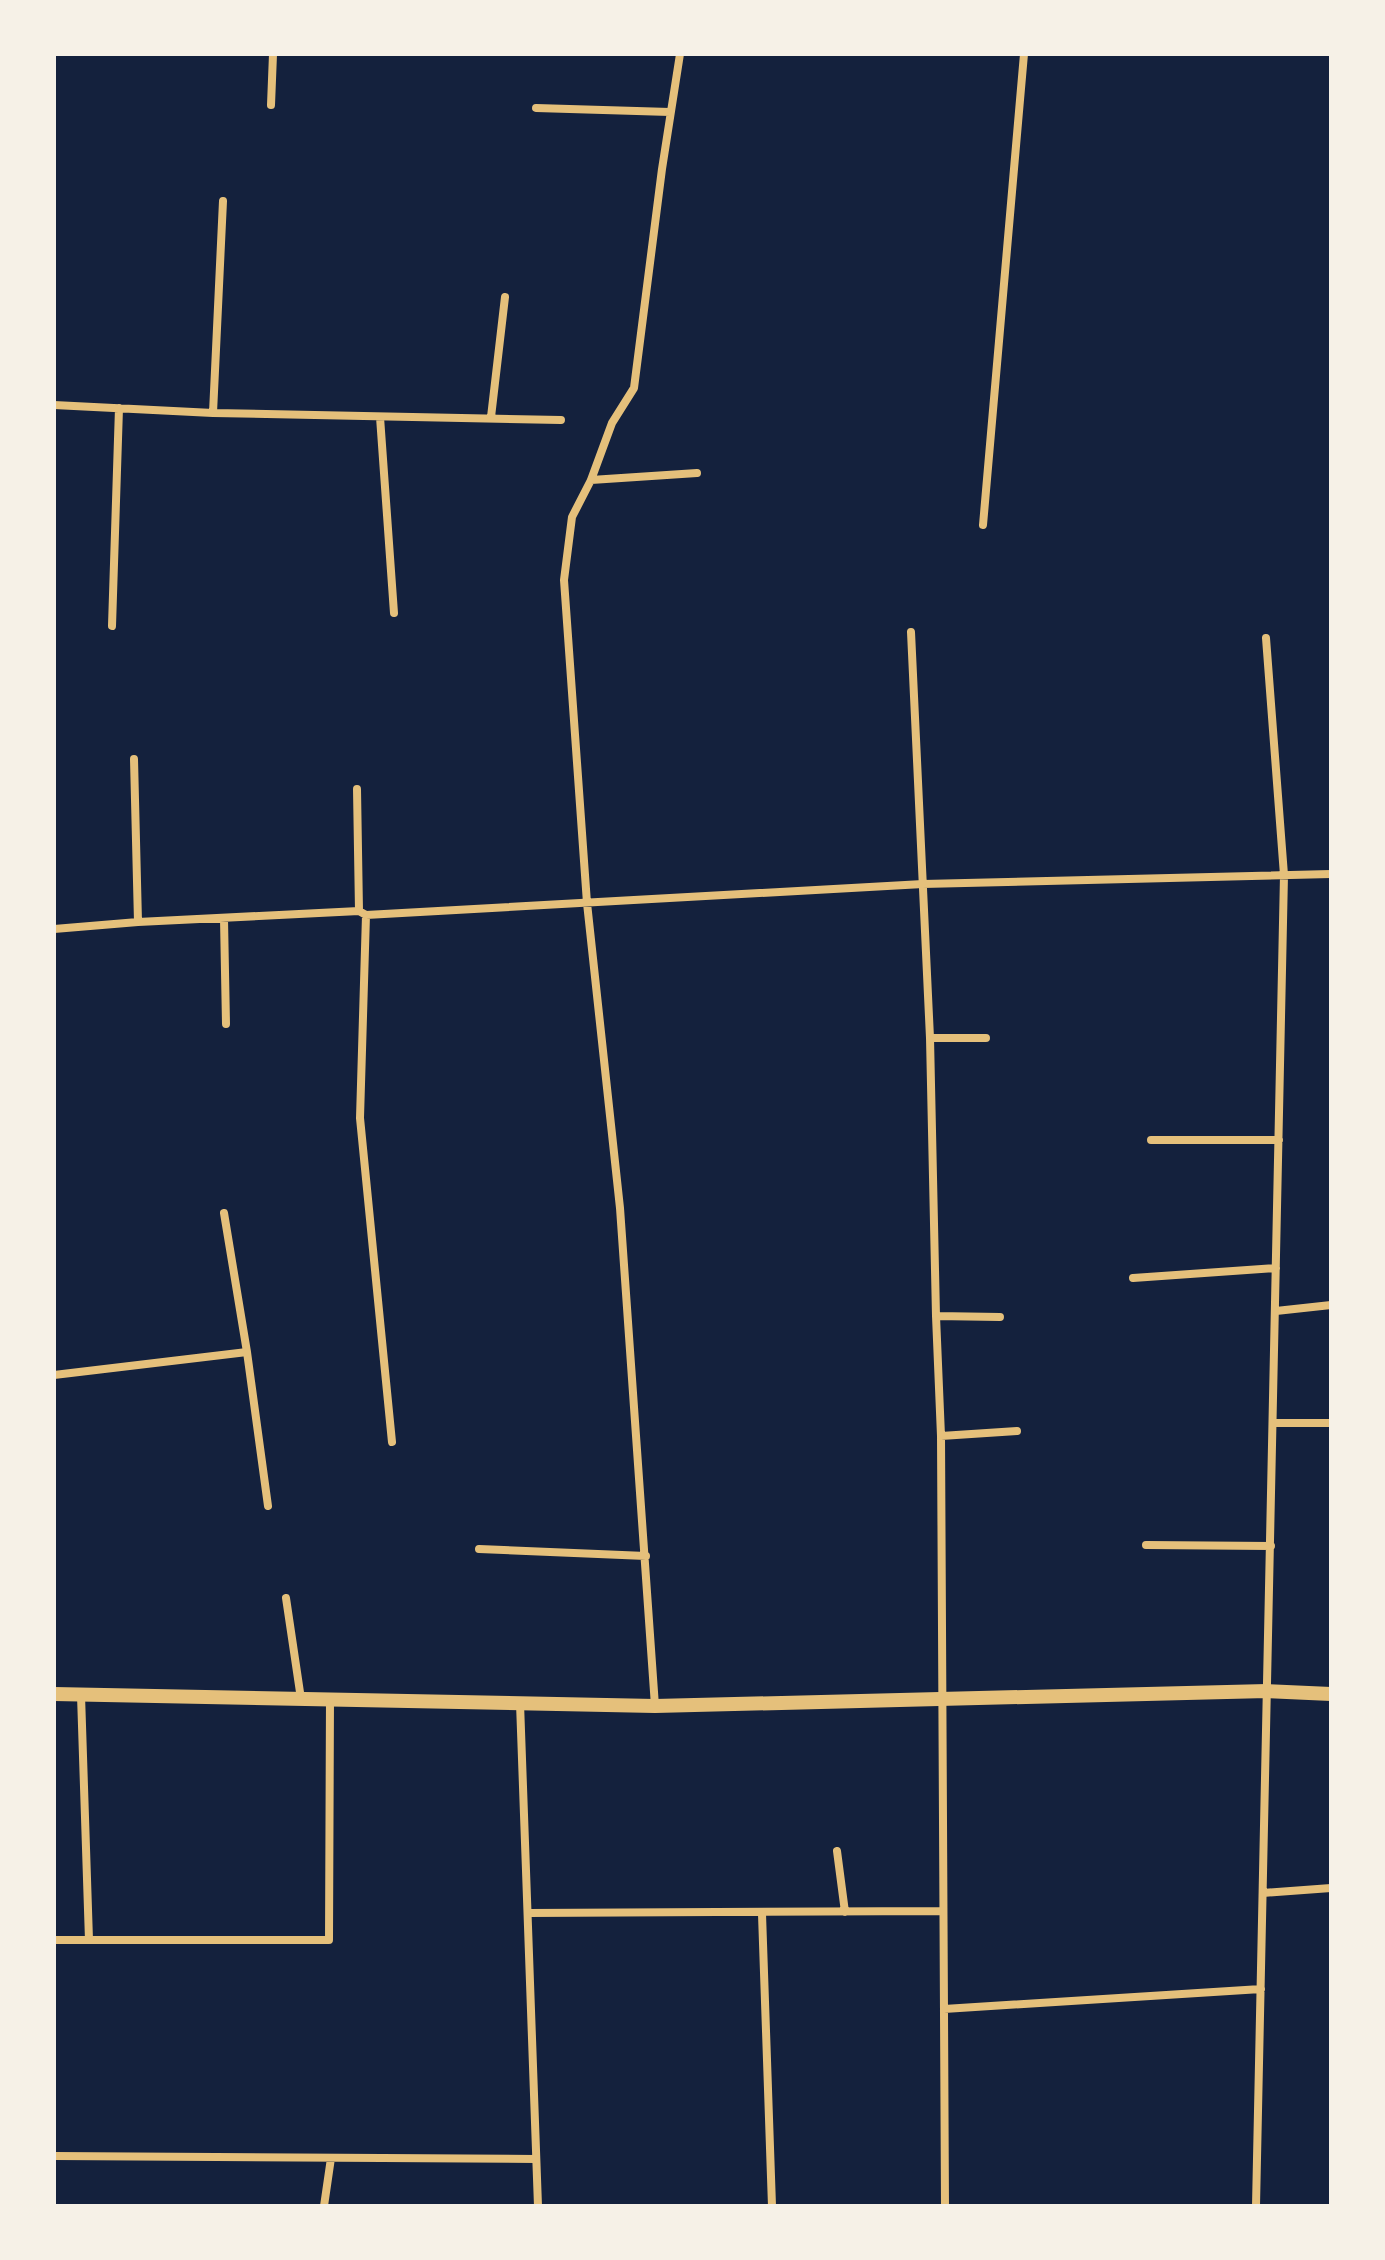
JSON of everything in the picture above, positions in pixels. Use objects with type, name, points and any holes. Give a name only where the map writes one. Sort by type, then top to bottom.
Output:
[{"type":"street","points":[[271,105],[273,54]]},
{"type":"street","points":[[655,1706],[620,1208],[587,903],[564,580],[572,517],[591,480],[612,423],[634,388],[680,54]]},
{"type":"street","points":[[983,525],[1024,54]]},
{"type":"street","points":[[536,108],[670,112]]},
{"type":"street","points":[[213,413],[223,201]]},
{"type":"street","points":[[491,417],[505,297]]},
{"type":"street","points":[[54,405],[213,413],[561,420]]},
{"type":"street","points":[[112,626],[119,408]]},
{"type":"street","points":[[380,417],[394,613]]},
{"type":"street","points":[[591,480],[697,473]]},
{"type":"street","points":[[911,632],[930,1038],[941,1436],[945,2206]]},
{"type":"street","points":[[1256,2206],[1284,875],[1266,638]]},
{"type":"street","points":[[134,759],[138,922]]},
{"type":"street","points":[[357,789],[362,913],[360,1118],[392,1442]]},
{"type":"street","points":[[54,929],[138,922],[587,903],[923,884],[1331,874]]},
{"type":"street","points":[[224,919],[226,1024]]},
{"type":"street","points":[[930,1038],[986,1038]]},
{"type":"street","points":[[1151,1140],[1279,1140]]},
{"type":"street","points":[[224,1213],[268,1506]]},
{"type":"street","points":[[1133,1278],[1276,1268]]},
{"type":"street","points":[[1276,1311],[1331,1305]]},
{"type":"street","points":[[936,1316],[1000,1317]]},
{"type":"street","points":[[54,1375],[247,1352]]},
{"type":"street","points":[[1273,1423],[1331,1423]]},
{"type":"street","points":[[941,1436],[1017,1431]]},
{"type":"street","points":[[1146,1545],[1271,1546]]},
{"type":"street","points":[[479,1549],[646,1556]]},
{"type":"street","points":[[286,1598],[301,1699]]},
{"type":"street","points":[[54,1694],[655,1706],[1267,1691],[1331,1694]]},
{"type":"street","points":[[81,1695],[89,1940]]},
{"type":"street","points":[[54,1940],[329,1940],[330,1699]]},
{"type":"street","points":[[520,1703],[538,2206]]},
{"type":"street","points":[[837,1851],[845,1912]]},
{"type":"street","points":[[1263,1893],[1331,1888]]},
{"type":"street","points":[[528,1913],[943,1911]]},
{"type":"street","points":[[762,1914],[772,2206]]},
{"type":"street","points":[[944,2009],[1261,1989]]},
{"type":"street","points":[[54,2156],[536,2159]]},
{"type":"street","points":[[324,2206],[331,2158]]}]
